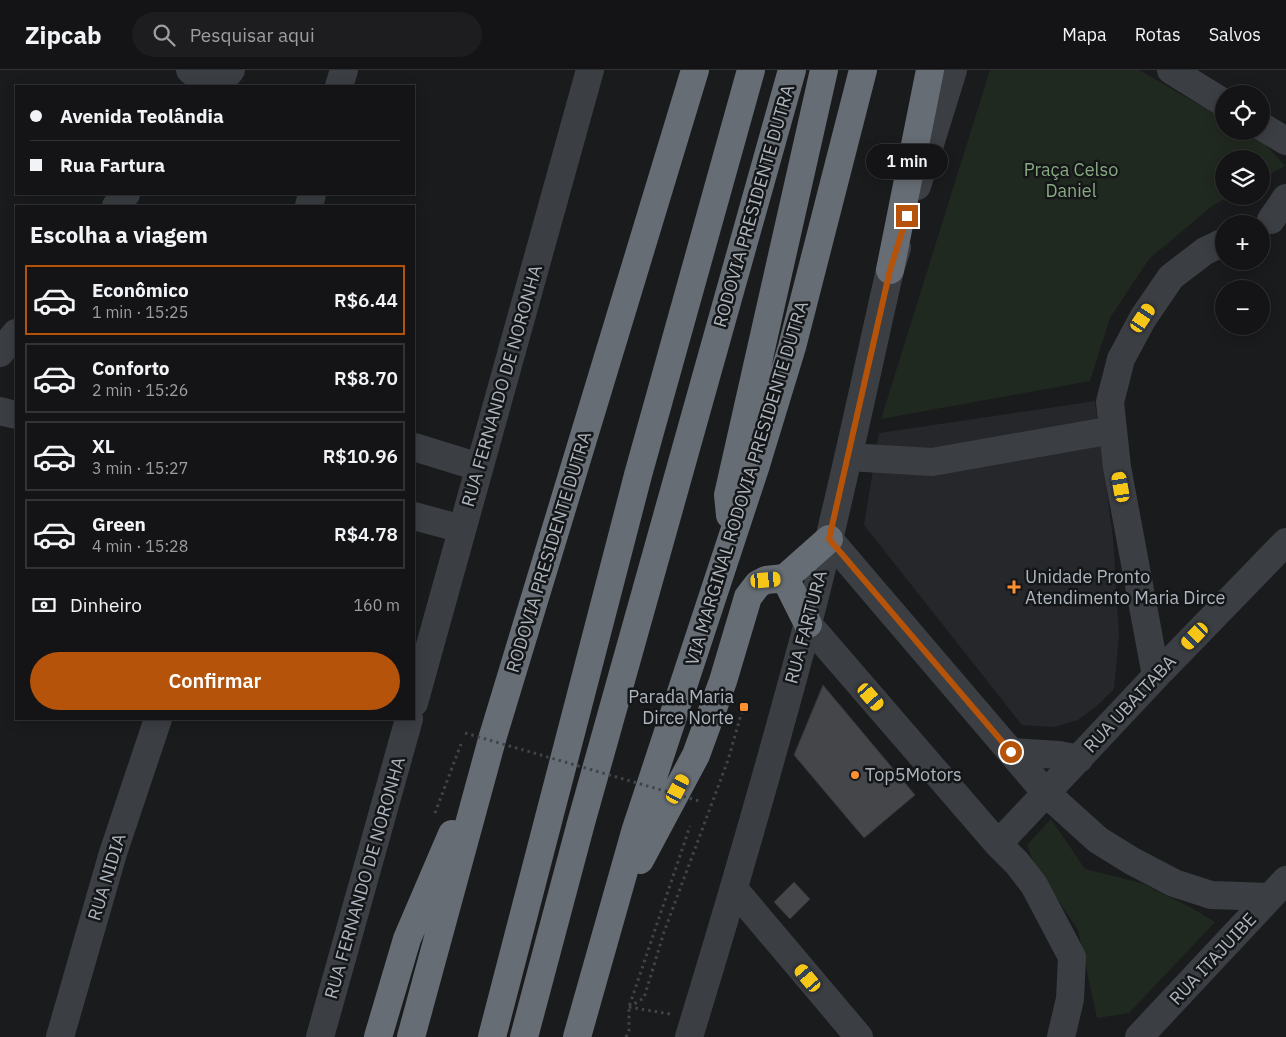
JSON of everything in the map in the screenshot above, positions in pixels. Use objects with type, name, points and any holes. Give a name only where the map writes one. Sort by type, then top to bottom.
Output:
[{"type":"highway","name":"RODOVIA PRESIDENTE DUTRA","points":[[411,1037],[493,736],[695,70]]},
{"type":"highway","points":[[492,1037],[638,475],[751,70]]},
{"type":"highway","name":"RODOVIA PRESIDENTE DUTRA","points":[[524,1037],[583,814],[792,70]]},
{"type":"highway","points":[[732,541],[728,495],[824,70]]},
{"type":"highway","name":"VIA MARGINAL RODOVIA PRESIDENTE DUTRA","points":[[577,1037],[635,832],[732,541],[792,347],[863,70]]},
{"type":"highway","points":[[890,270],[930,70]]},
{"type":"highway","points":[[614,908],[696,755],[723,681],[748,597],[758,584],[766,580],[785,578],[829,539]]},
{"type":"highway","points":[[785,578],[808,624]]},
{"type":"highway","points":[[378,1037],[407,939],[493,736]]},
{"type":"street","points":[[190,70],[209,85]]},
{"type":"street","points":[[219,85],[231,70]]},
{"type":"street","points":[[340,85],[344,70]]},
{"type":"street","name":"RUA FERNANDO DE NORONHA","points":[[415,699],[478,467],[590,70]]},
{"type":"street","name":"RUA FARTURA","points":[[692,1027],[734,889],[808,624],[890,270],[953,70]]},
{"type":"street","points":[[1171,70],[1215,97]]},
{"type":"street","points":[[1270,131],[1286,141]]},
{"type":"street","points":[[117,205],[125,195]]},
{"type":"street","points":[[1273,221],[1286,198]]},
{"type":"street","points":[[1156,676],[1117,467],[1110,402],[1121,359],[1143,318],[1170,277],[1205,251],[1215,246]]},
{"type":"street","points":[[0,354],[15,334]]},
{"type":"street","points":[[0,411],[15,415]]},
{"type":"street","points":[[848,457],[932,462],[1113,430]]},
{"type":"street","points":[[415,447],[478,467]]},
{"type":"street","points":[[415,516],[462,529]]},
{"type":"street","points":[[829,539],[1046,793],[1098,840],[1132,861],[1174,883],[1211,895],[1278,889]]},
{"type":"street","name":"RUA UBAITABA","points":[[998,844],[1156,676],[1286,542]]},
{"type":"street","points":[[808,624],[998,844],[1017,863],[1034,885],[1072,957],[1067,1032]]},
{"type":"street","name":"RUA NIDIA","points":[[60,1037],[113,853],[158,720]]},
{"type":"street","name":"RUA FERNANDO DE NORONHA","points":[[320,1037],[409,720]]},
{"type":"street","name":"RUA UBAITABA","points":[[1011,752],[1059,755],[1079,759]]},
{"type":"street","points":[[734,889],[858,1037]]},
{"type":"street","name":"RUA ITAJUIBE","points":[[1140,1037],[1278,889]]},
{"type":"path","points":[[629,1007],[644,998],[664,932],[728,760],[744,707]]},
{"type":"path","points":[[465,733],[699,801]]},
{"type":"path","points":[[626,1037],[629,1032],[629,1007],[692,820]]},
{"type":"path","points":[[629,1007],[692,1027]]},
{"type":"shaded area","name":"Unidade Pronto Atendimento Maria Dirce","points":[[1095,401],[1113,538],[1119,635],[1114,689],[1097,706],[1078,720],[1054,727],[1022,725],[864,525],[879,433]]},
{"type":"green space","name":"Praça Celso Daniel","points":[[990,70],[1139,70],[1215,114],[1215,140],[1259,140],[1264,143],[1285,166],[1270,174],[1270,150],[1215,150],[1215,204],[1149,259],[1110,318],[1090,381],[881,419]]},
{"type":"green space","points":[[1051,819],[1085,869],[1141,883],[1190,907],[1215,922],[1129,1013],[1097,1018],[1078,930],[1034,864],[1027,845]]},
{"type":"building","name":"Top5Motors","points":[[823,685],[915,795],[864,838],[794,755]]},
{"type":"building","points":[[794,882],[810,899],[790,919],[774,902]]},
{"type":"place","name":"Unidade Pronto Atendimento Maria Dirce","points":[[1014,587]]},
{"type":"place","name":"Parada Maria Dirce Norte","points":[[744,707]]},
{"type":"place","name":"Top5Motors","points":[[855,775]]},
{"type":"route","points":[[907,216],[890,270],[829,539],[1011,752]]}]
